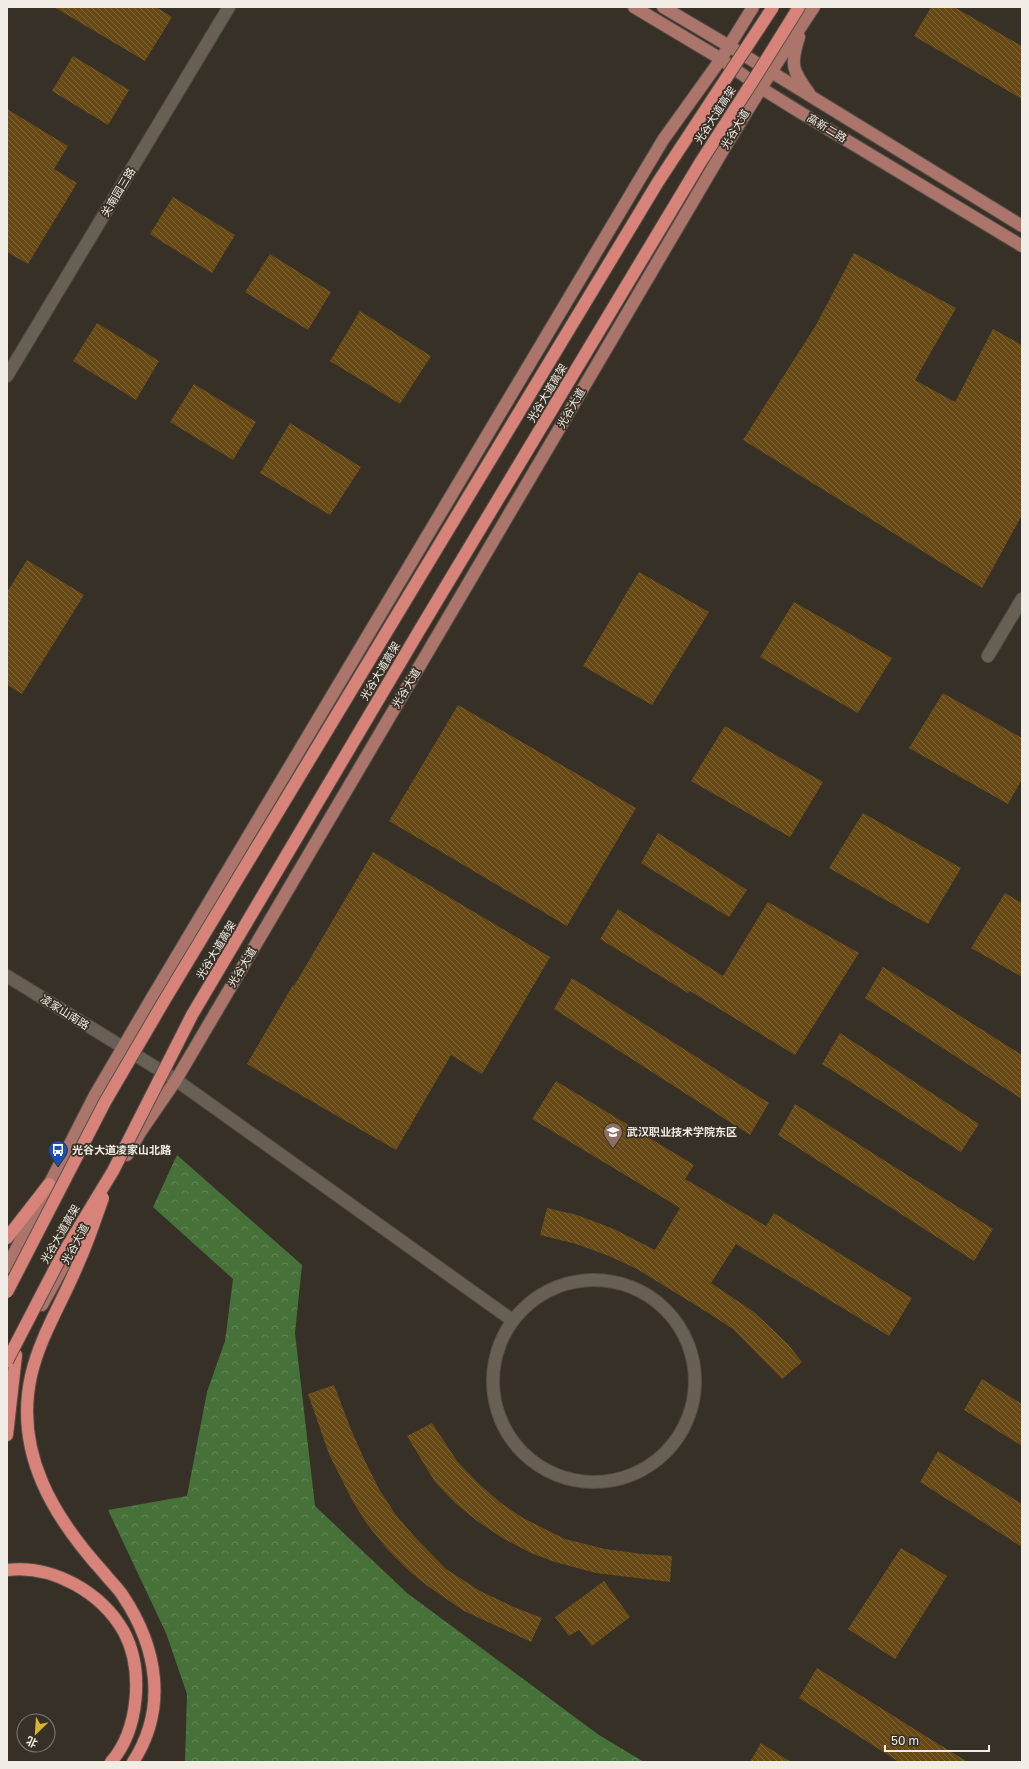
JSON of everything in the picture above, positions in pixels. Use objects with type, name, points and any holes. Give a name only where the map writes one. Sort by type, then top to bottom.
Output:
[{"type":"highway","name":"光谷大道高架","points":[[7,1292],[104,1102],[160,1008],[654,188],[773,7]]},
{"type":"highway","name":"光谷大道高架","points":[[11,1358],[62,1255],[113,1171],[192,1015],[419,631],[696,169],[799,7]]},
{"type":"highway","points":[[113,1171],[79,1264],[38,1354],[31,1375],[28,1410],[31,1450],[42,1486],[68,1530],[85,1553],[123,1596],[150,1649],[154,1674],[155,1698],[145,1738],[133,1762]]},
{"type":"highway","points":[[7,1238],[49,1184]]},
{"type":"highway","points":[[7,1435],[11,1358]]},
{"type":"highway","points":[[7,1570],[34,1570],[54,1575],[74,1583],[94,1597],[108,1611],[124,1634],[132,1656],[136,1676],[136,1699],[132,1720],[125,1740],[111,1762]]},
{"type":"main road","name":"高新二路","points":[[634,7],[721,59],[761,88],[1022,246]]},
{"type":"main road","name":"高新二路","points":[[663,7],[730,46],[812,98],[1022,226]]},
{"type":"main road","points":[[7,1266],[95,1095],[664,140],[730,46],[753,7]]},
{"type":"main road","points":[[812,11],[800,34],[794,52],[793,64],[797,77],[812,98]]},
{"type":"main road","name":"光谷大道","points":[[7,1373],[11,1358],[129,1151],[176,1080],[725,147],[771,72],[812,11]]},
{"type":"street","name":"关南园三路","points":[[7,376],[229,7]]},
{"type":"street","points":[[988,656],[1022,599]]},
{"type":"street","name":"凌家山南路","points":[[7,976],[176,1080],[512,1320]]},
{"type":"street","points":[[604,1279],[638,1288],[667,1309],[687,1338],[697,1372],[694,1407],[680,1436],[659,1460],[630,1476],[598,1483],[566,1478],[536,1464],[513,1442],[498,1413],[492,1381],[497,1349],[512,1320],[537,1296],[569,1282],[604,1279]]},
{"type":"green space","points":[[177,1155],[302,1265],[295,1333],[315,1506],[407,1593],[599,1735],[644,1762],[185,1762],[187,1694],[166,1633],[108,1510],[187,1496],[207,1392],[225,1341],[233,1279],[153,1207]]},
{"type":"building","points":[[54,7],[156,7],[172,17],[145,61]]},
{"type":"building","points":[[931,7],[954,7],[1022,46],[1022,99],[914,36]]},
{"type":"building","points":[[73,56],[129,90],[108,125],[52,91]]},
{"type":"building","points":[[7,109],[68,146],[54,169],[77,183],[28,264],[7,252]]},
{"type":"building","points":[[173,197],[235,235],[212,273],[150,234]]},
{"type":"building","points":[[854,253],[956,308],[915,380],[955,402],[993,329],[1022,345],[1022,515],[982,588],[743,440],[816,325]]},
{"type":"building","points":[[270,254],[331,292],[308,330],[245,292]]},
{"type":"building","points":[[360,311],[431,356],[400,404],[330,361]]},
{"type":"building","points":[[97,323],[159,361],[136,400],[73,361]]},
{"type":"building","points":[[194,384],[256,422],[233,460],[170,422]]},
{"type":"building","points":[[290,423],[361,467],[330,515],[260,473]]},
{"type":"building","points":[[27,560],[84,595],[22,694],[7,685],[7,592]]},
{"type":"building","points":[[639,572],[709,612],[652,705],[583,666]]},
{"type":"building","points":[[794,602],[892,658],[858,713],[760,657]]},
{"type":"building","points":[[943,693],[1022,738],[1022,779],[1008,804],[909,748]]},
{"type":"building","points":[[458,705],[636,808],[567,926],[389,821]]},
{"type":"building","points":[[725,726],[823,782],[790,837],[691,781]]},
{"type":"building","points":[[863,813],[961,868],[928,924],[829,868]]},
{"type":"building","points":[[658,833],[747,890],[729,917],[641,863]]},
{"type":"building","points":[[373,852],[550,957],[482,1074],[451,1055],[396,1150],[247,1064]]},
{"type":"building","points":[[1005,893],[1022,903],[1022,977],[971,948]]},
{"type":"building","points":[[768,902],[859,953],[795,1055],[690,991],[688,993],[600,939],[618,909],[723,976]]},
{"type":"building","points":[[883,967],[1022,1055],[1022,1099],[865,998]]},
{"type":"building","points":[[572,978],[769,1103],[750,1135],[554,1009]]},
{"type":"building","points":[[840,1033],[979,1124],[961,1152],[822,1064]]},
{"type":"building","points":[[556,1081],[694,1165],[685,1179],[766,1226],[774,1213],[912,1298],[889,1336],[736,1244],[711,1283],[754,1312],[788,1344],[802,1362],[782,1379],[733,1329],[637,1269],[609,1256],[576,1244],[540,1235],[547,1208],[577,1215],[614,1229],[655,1250],[680,1208],[532,1119]]},
{"type":"building","points":[[795,1104],[993,1229],[974,1261],[778,1135]]},
{"type":"building","points":[[982,1379],[1022,1404],[1022,1446],[964,1410]]},
{"type":"building","points":[[334,1385],[365,1461],[379,1489],[396,1515],[446,1569],[480,1591],[542,1618],[531,1642],[464,1611],[429,1587],[409,1571],[388,1550],[367,1524],[352,1500],[329,1454],[308,1394]]},
{"type":"building","points":[[432,1423],[457,1461],[478,1483],[501,1503],[523,1518],[565,1539],[605,1549],[672,1556],[670,1582],[596,1573],[555,1562],[531,1553],[504,1539],[477,1521],[455,1503],[435,1482],[407,1436]]},
{"type":"building","points":[[938,1451],[1022,1504],[1022,1547],[920,1482]]},
{"type":"building","points":[[901,1548],[947,1576],[895,1659],[848,1629]]},
{"type":"building","points":[[604,1581],[630,1617],[592,1646],[579,1630],[569,1636],[555,1617]]},
{"type":"building","points":[[817,1668],[968,1762],[899,1762],[799,1698]]},
{"type":"building","points":[[761,1743],[791,1762],[750,1762]]},
{"type":"place","name":"武汉职业技术学院东区","points":[[613,1149]]},
{"type":"place","name":"光谷大道凌家山北路","points":[[58,1167]]}]
